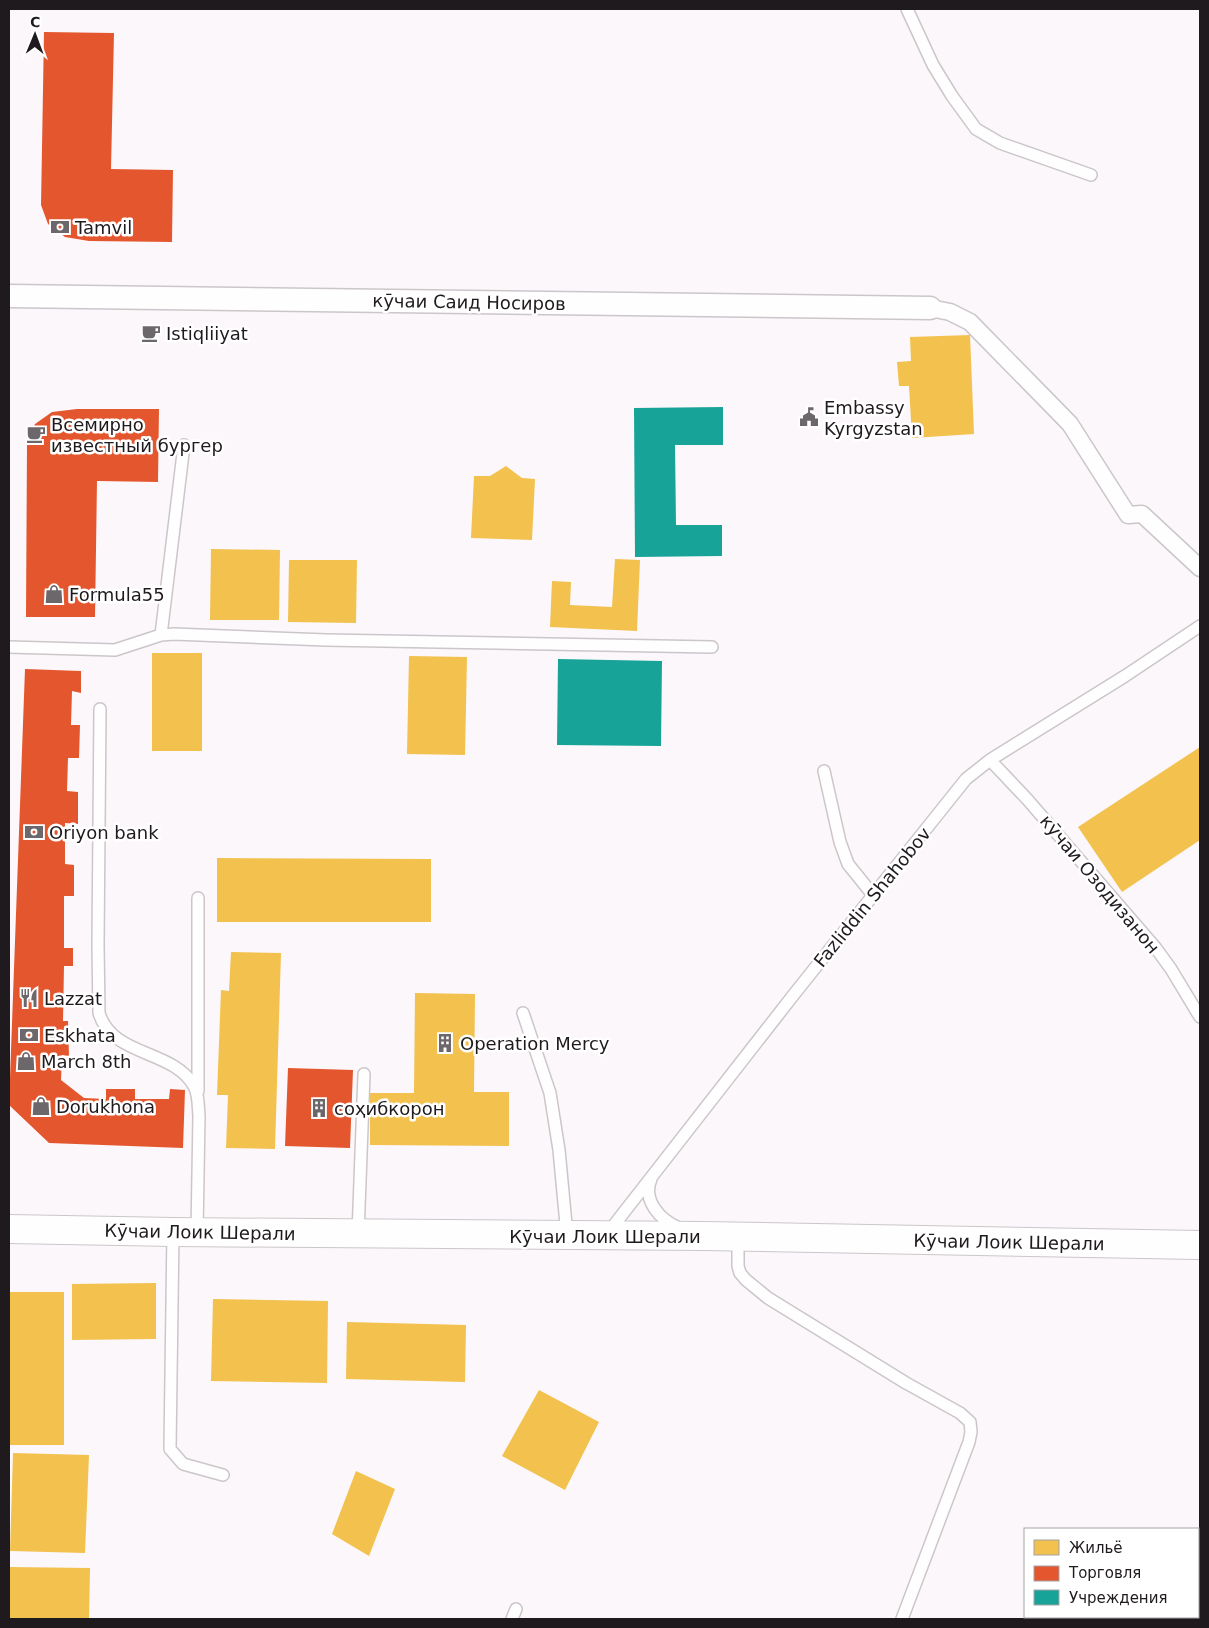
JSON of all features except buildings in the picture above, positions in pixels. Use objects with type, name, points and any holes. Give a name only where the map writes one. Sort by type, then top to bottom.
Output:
[{"type":"main road","name":"Кӯчаи Лоик Шерали","points":[[9,1229],[703,1236],[1200,1245]]},
{"type":"street","name":"кӯчаи Саид Носиров","points":[[9,296],[930,308]]},
{"type":"street","points":[[930,308],[950,312],[970,322],[1070,424],[1128,516],[1142,514],[1200,568]]},
{"type":"lane","points":[[906,9],[933,65],[952,96],[976,129],[1000,143],[1091,175]]},
{"type":"lane","points":[[161,635],[184,445]]},
{"type":"lane","name":"Fazliddin Shahobov","points":[[606,1235],[966,779],[990,760],[1125,676],[1200,626]]},
{"type":"lane","points":[[9,647],[115,650],[161,635],[519,645],[712,647]]},
{"type":"lane","points":[[100,709],[99,1013],[102,1023],[110,1032],[128,1045],[175,1065],[195,1087],[198,1098]]},
{"type":"lane","name":"кӯчаи Озодизанон","points":[[990,760],[1027,799],[1155,947],[1171,969],[1200,1017]]},
{"type":"lane","points":[[824,771],[840,842],[848,864],[873,895]]},
{"type":"lane","points":[[198,898],[198,1098],[185,1232],[170,1449],[182,1464],[223,1475]]},
{"type":"lane","points":[[523,1013],[550,1093],[559,1150],[567,1235]]},
{"type":"lane","points":[[358,1234],[364,1074]]},
{"type":"lane","points":[[653,1175],[648,1190],[652,1204],[657,1212],[675,1227],[703,1236]]},
{"type":"lane","points":[[738,1238],[738,1266],[740,1273],[768,1298],[906,1383],[960,1413],[970,1422],[969,1442],[902,1619]]},
{"type":"place","name":"Tamvil","points":[[60,227]]},
{"type":"place","name":"Istiqliiyat","points":[[151,333]]},
{"type":"place","name":"Embassy Kyrgyzstan","points":[[809,417]]},
{"type":"place","name":"Всемирно известный бургер","points":[[36,434]]},
{"type":"place","name":"Formula55","points":[[54,594]]},
{"type":"place","name":"Oriyon bank","points":[[34,832]]},
{"type":"place","name":"Lazzat","points":[[29,998]]},
{"type":"place","name":"Eskhata","points":[[29,1035]]},
{"type":"place","name":"Operation Mercy","points":[[445,1043]]},
{"type":"place","name":"March 8th","points":[[26,1061]]},
{"type":"place","name":"Dorukhona","points":[[41,1106]]},
{"type":"place","name":"соҳибкорон","points":[[319,1108]]}]
